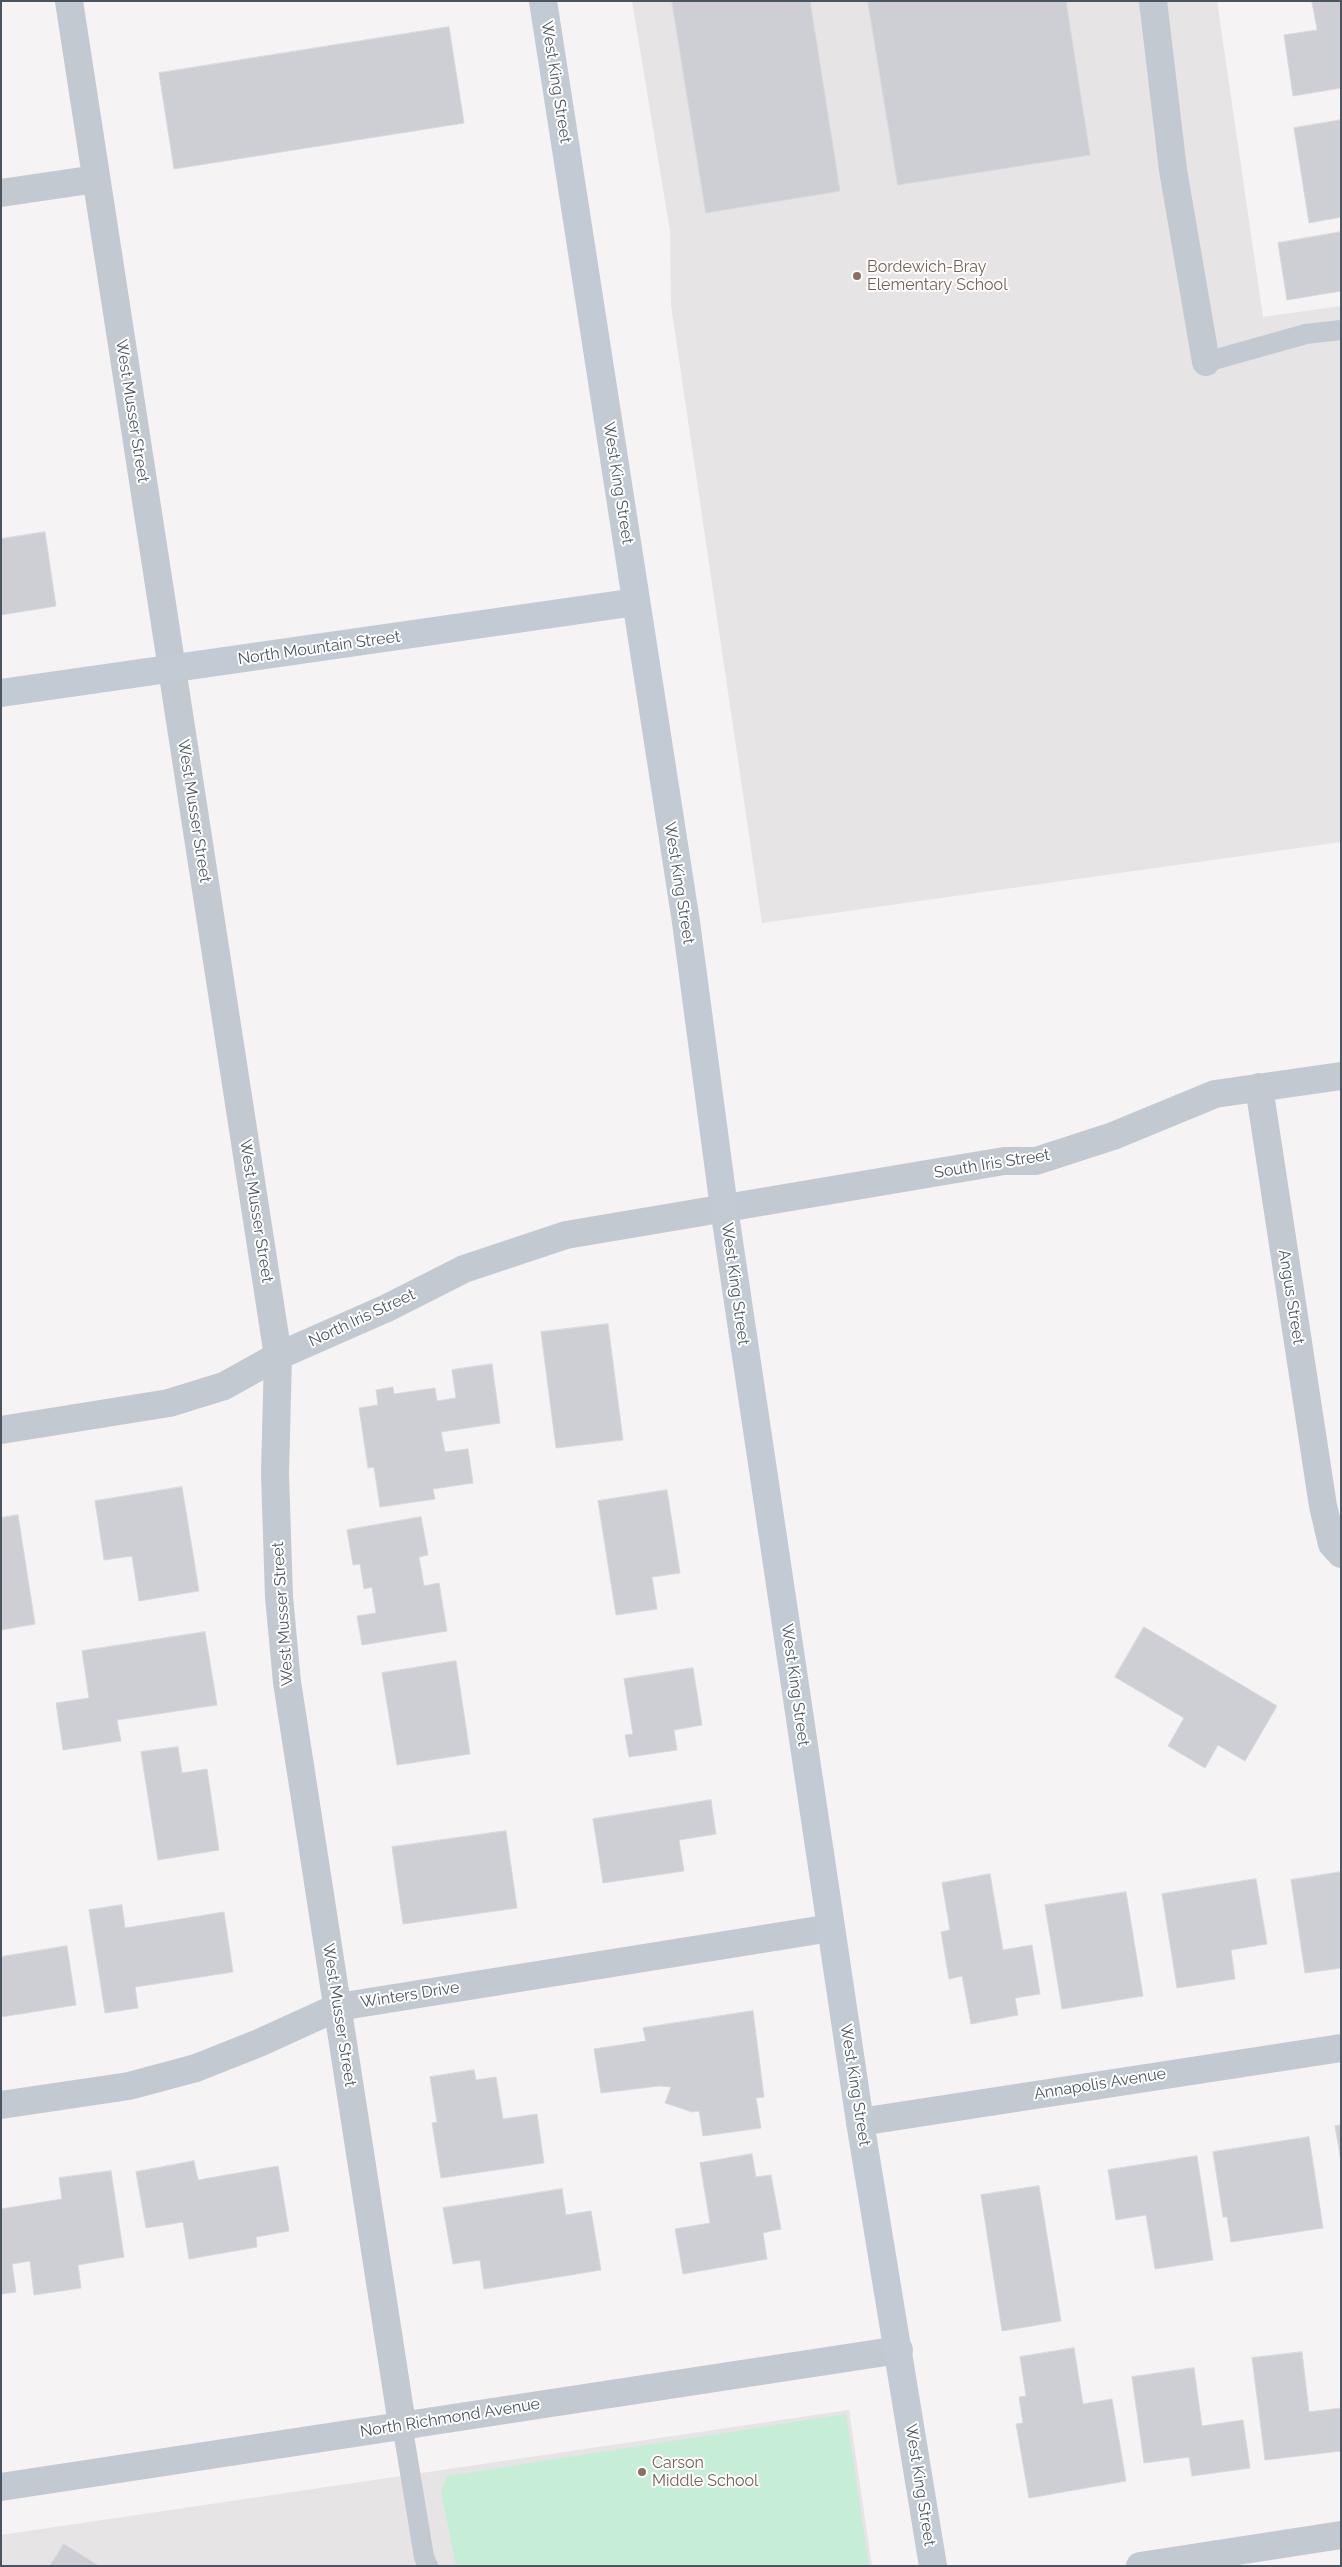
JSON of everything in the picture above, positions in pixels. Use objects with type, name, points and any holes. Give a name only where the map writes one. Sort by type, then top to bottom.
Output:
[{"type":"street","name":"West Musser Street","points":[[69,1],[278,1356],[275,1474],[279,1597],[287,1682],[402,2424]]},
{"type":"street","name":"West King Street","points":[[543,1],[686,922],[724,1208],[860,2122],[933,2566]]},
{"type":"street","points":[[1153,1],[1174,170],[1206,362]]},
{"type":"street","points":[[1,193],[96,180]]},
{"type":"street","name":"North Mountain Street","points":[[1,693],[171,666],[243,660],[636,602]]},
{"type":"street","name":"South Iris Street","points":[[724,1208],[1004,1162],[1036,1161],[1113,1136],[1215,1094],[1341,1076]]},
{"type":"street","name":"Angus Street","points":[[1259,1087],[1324,1506],[1332,1544],[1341,1554]]},
{"type":"street","name":"North Iris Street","points":[[1,1430],[169,1403],[224,1386],[278,1356],[387,1308],[473,1266],[566,1235],[724,1208]]},
{"type":"street","name":"Winters Drive","points":[[1,2105],[129,2086],[196,2068],[259,2043],[338,2007],[831,1928]]},
{"type":"street","name":"Annapolis Avenue","points":[[860,2122],[1341,2048]]},
{"type":"street","name":"North Richmond Avenue","points":[[1,2486],[899,2350]]},
{"type":"street","points":[[1140,2566],[1341,2535]]},
{"type":"lane","points":[[1206,362],[1306,334],[1341,330]]},
{"type":"lane","points":[[402,2424],[424,2557],[428,2566]]},
{"type":"shaded area","points":[[632,1],[1217,1],[1263,317],[1341,306],[1341,842],[762,923],[671,305],[670,231]]},
{"type":"shaded area","name":"Carson Middle School","points":[[849,2410],[872,2566],[1,2566],[1,2535]]},
{"type":"green space","name":"Carson Middle School","points":[[846,2414],[869,2566],[456,2566],[441,2491],[447,2476]]},
{"type":"building","points":[[672,1],[810,1],[840,191],[706,213]]},
{"type":"building","points":[[868,1],[1066,1],[1090,155],[898,185]]},
{"type":"building","points":[[1312,1],[1341,1],[1341,88],[1293,96],[1284,35],[1317,30]]},
{"type":"building","points":[[449,27],[464,123],[174,169],[159,73]]},
{"type":"building","points":[[1341,120],[1341,217],[1309,223],[1294,128]]},
{"type":"building","points":[[1341,232],[1341,291],[1287,300],[1278,243]]},
{"type":"building","points":[[45,532],[56,606],[1,615],[1,539]]},
{"type":"building","points":[[608,1324],[623,1440],[556,1448],[541,1332]]},
{"type":"building","points":[[492,1364],[500,1423],[441,1432],[445,1452],[468,1449],[473,1483],[433,1489],[435,1499],[380,1507],[374,1467],[368,1468],[359,1408],[378,1405],[376,1390],[393,1387],[394,1394],[435,1388],[437,1401],[456,1398],[452,1370]]},
{"type":"building","points":[[182,1487],[199,1591],[139,1601],[132,1556],[104,1560],[95,1501]]},
{"type":"building","points":[[667,1490],[680,1573],[652,1577],[657,1609],[616,1615],[598,1501]]},
{"type":"building","points":[[18,1515],[35,1624],[1,1630],[1,1518]]},
{"type":"building","points":[[421,1517],[428,1555],[419,1557],[424,1586],[439,1583],[447,1631],[362,1645],[357,1616],[376,1613],[372,1587],[364,1589],[360,1564],[353,1565],[347,1530]]},
{"type":"building","points":[[1144,1627],[1277,1706],[1245,1761],[1218,1745],[1205,1768],[1168,1746],[1184,1718],[1115,1677]]},
{"type":"building","points":[[205,1632],[217,1705],[117,1720],[121,1741],[63,1750],[56,1703],[89,1698],[82,1651]]},
{"type":"building","points":[[456,1661],[470,1754],[397,1765],[382,1673]]},
{"type":"building","points":[[693,1668],[702,1725],[674,1730],[677,1750],[629,1757],[625,1735],[633,1734],[624,1679]]},
{"type":"building","points":[[178,1747],[182,1773],[207,1769],[219,1850],[158,1860],[141,1752]]},
{"type":"building","points":[[711,1800],[716,1834],[679,1840],[684,1871],[603,1883],[593,1819]]},
{"type":"building","points":[[506,1831],[517,1908],[403,1924],[392,1847]]},
{"type":"building","points":[[1341,1872],[1341,1968],[1305,1973],[1291,1880]]},
{"type":"building","points":[[990,1874],[1003,1950],[1032,1945],[1040,1994],[1015,1998],[1018,2015],[971,2024],[962,1976],[949,1979],[941,1932],[950,1930],[942,1883]]},
{"type":"building","points":[[1256,1879],[1267,1944],[1231,1950],[1235,1979],[1177,1988],[1162,1894]]},
{"type":"building","points":[[1126,1892],[1143,1996],[1062,2009],[1045,1905]]},
{"type":"building","points":[[122,1905],[125,1928],[224,1912],[233,1972],[135,1987],[138,2008],[105,2013],[89,1910]]},
{"type":"building","points":[[67,1946],[76,2005],[1,2017],[1,1957]]},
{"type":"building","points":[[753,2011],[764,2097],[756,2098],[761,2128],[703,2136],[699,2111],[692,2112],[665,2103],[671,2087],[659,2086],[601,2093],[594,2049],[646,2041],[643,2028]]},
{"type":"building","points":[[474,2070],[476,2080],[496,2077],[503,2119],[537,2114],[544,2163],[441,2178],[432,2123],[437,2122],[430,2077]]},
{"type":"building","points":[[1341,2125],[1341,2161],[1335,2126]]},
{"type":"building","points":[[1309,2137],[1323,2228],[1231,2242],[1227,2217],[1223,2217],[1213,2152]]},
{"type":"building","points":[[752,2154],[756,2177],[771,2175],[781,2229],[763,2233],[767,2259],[683,2274],[675,2229],[710,2223],[700,2163]]},
{"type":"building","points":[[1197,2156],[1213,2260],[1155,2269],[1146,2215],[1116,2220],[1108,2170]]},
{"type":"building","points":[[194,2161],[198,2180],[278,2166],[289,2231],[256,2237],[257,2247],[189,2259],[183,2222],[146,2228],[136,2172]]},
{"type":"building","points":[[111,2171],[124,2257],[78,2265],[81,2288],[34,2295],[30,2261],[12,2264],[16,2292],[1,2294],[1,2209],[62,2199],[59,2178]]},
{"type":"building","points":[[1039,2186],[1061,2321],[1002,2331],[981,2195]]},
{"type":"building","points":[[562,2189],[566,2215],[591,2211],[601,2270],[484,2289],[480,2260],[453,2264],[443,2208]]},
{"type":"building","points":[[1074,2348],[1083,2404],[1112,2399],[1126,2481],[1029,2498],[1016,2424],[1023,2423],[1019,2397],[1026,2396],[1020,2357]]},
{"type":"building","points":[[1302,2352],[1309,2412],[1341,2408],[1341,2451],[1265,2460],[1252,2358]]},
{"type":"building","points":[[1194,2368],[1202,2426],[1243,2420],[1250,2468],[1192,2476],[1189,2457],[1144,2463],[1132,2377]]},
{"type":"building","points":[[64,2544],[99,2566],[50,2566]]},
{"type":"place","name":"Bordewich-Bray Elementary School","points":[[857,276]]},
{"type":"place","name":"Carson Middle School","points":[[642,2472]]}]
